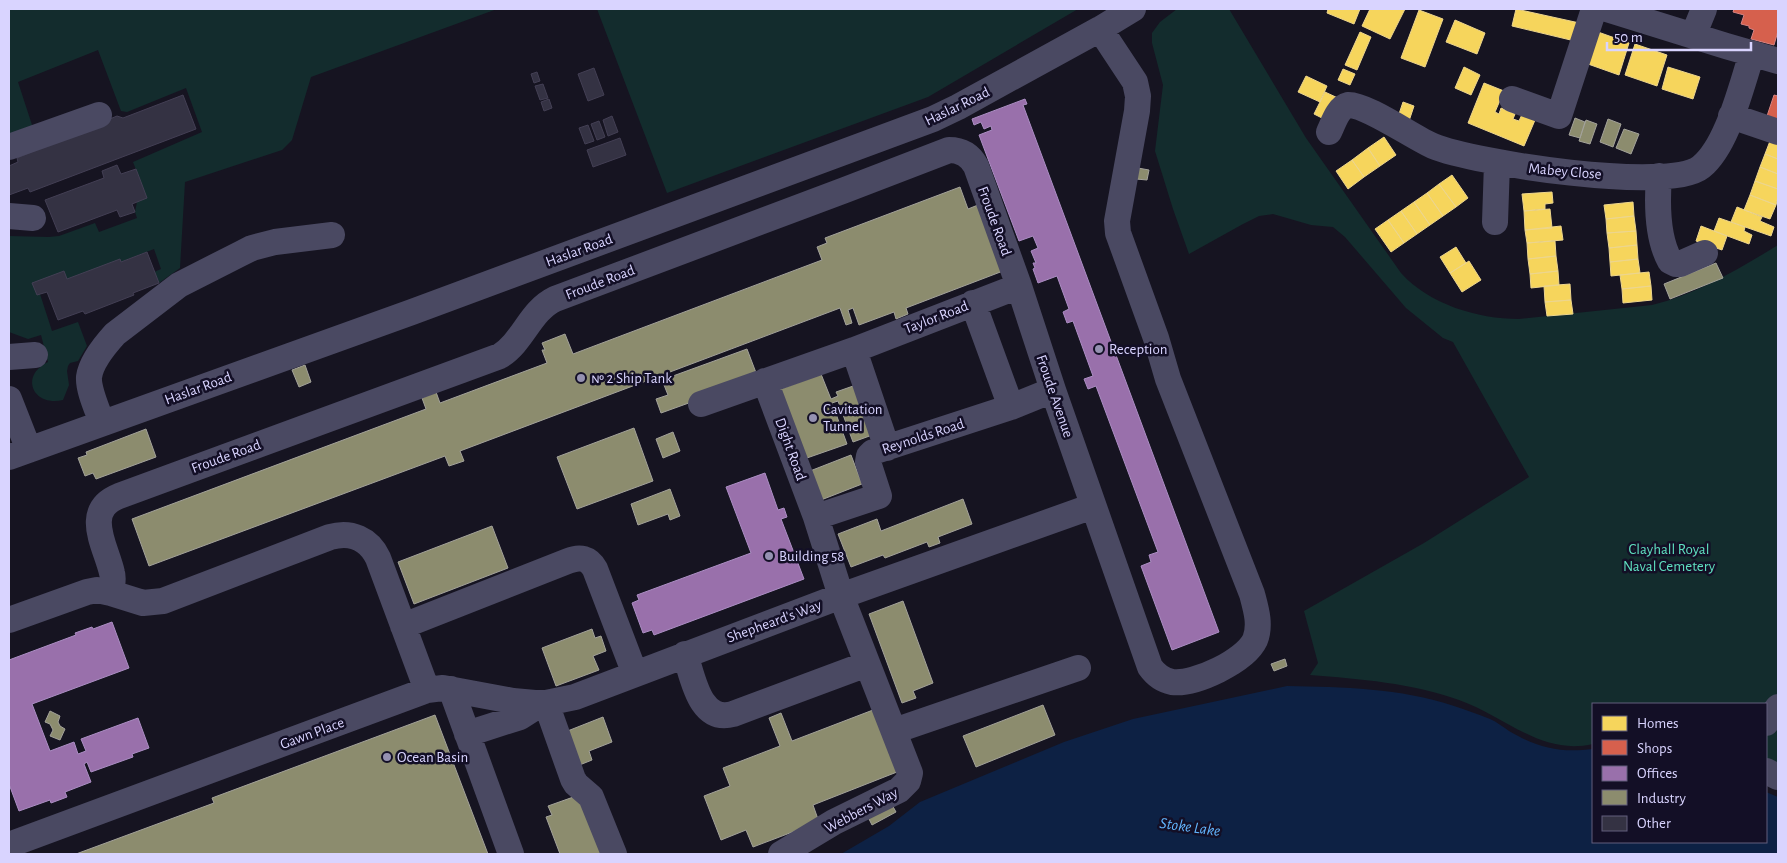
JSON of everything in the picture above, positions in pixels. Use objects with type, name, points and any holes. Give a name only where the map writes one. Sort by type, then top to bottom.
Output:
[{"type":"street","name":"Haslar Road","points":[[19,454],[412,312],[932,119],[966,103],[1133,9]]},
{"type":"street","points":[[1512,98],[1559,116],[1594,9]]},
{"type":"street","points":[[1606,9],[1752,54],[1778,60]]},
{"type":"street","points":[[1693,36],[1704,9]]},
{"type":"street","name":"Froude Avenue","points":[[1019,286],[1093,506],[1152,670],[1160,677],[1172,682],[1186,681],[1204,676],[1227,665],[1246,652],[1254,640],[1258,622],[1252,594],[1202,465],[1190,402],[1181,381],[1156,338],[1117,228],[1137,110],[1137,88],[1134,79],[1108,44],[1100,29]]},
{"type":"street","name":"Mabey Close","points":[[1329,132],[1340,109],[1345,106],[1353,106],[1367,111],[1433,146],[1452,153],[1497,163],[1568,172],[1659,176],[1686,174],[1702,166],[1719,144],[1731,116],[1752,54]]},
{"type":"street","points":[[9,147],[99,115]]},
{"type":"street","points":[[1731,116],[1778,132]]},
{"type":"street","name":"Froude Road","points":[[111,592],[112,573],[98,524],[104,506],[111,499],[500,356],[510,348],[540,308],[555,299],[949,150],[958,150],[966,154],[974,162],[1019,286]]},
{"type":"street","points":[[1495,222],[1497,163]]},
{"type":"street","points":[[1659,176],[1659,218],[1670,261],[1680,264],[1705,252]]},
{"type":"street","points":[[102,423],[91,390],[89,377],[97,358],[115,334],[179,286],[246,251],[275,242],[332,235]]},
{"type":"street","name":"Taylor Road","points":[[701,404],[854,350],[1019,286]]},
{"type":"street","points":[[973,303],[1011,407]]},
{"type":"street","points":[[854,350],[887,448]]},
{"type":"street","points":[[9,357],[35,355]]},
{"type":"street","name":"Dight Road","points":[[765,381],[816,517],[841,596]]},
{"type":"street","name":"Reynolds Road","points":[[816,517],[882,504],[868,458],[873,452],[1011,407],[1053,390]]},
{"type":"street","points":[[9,399],[19,454]]},
{"type":"street","name":"Shepheard's Way","points":[[439,689],[513,701],[540,703],[574,696],[841,596],[1093,506]]},
{"type":"street","points":[[9,620],[97,590],[111,592],[143,603],[163,601],[330,537],[346,534],[360,539],[373,548],[403,626],[467,734],[512,854]]},
{"type":"street","points":[[403,626],[568,561],[580,558],[591,562],[595,569],[635,674]]},
{"type":"street","name":"Webbers Way","points":[[781,854],[834,822],[894,794],[905,786],[910,777],[909,769],[841,596]]},
{"type":"street","points":[[685,654],[704,704],[712,712],[724,716],[867,664]]},
{"type":"street","points":[[894,731],[1078,668]]},
{"type":"street","name":"Gawn Place","points":[[9,845],[439,689]]},
{"type":"street","points":[[467,734],[520,717],[540,703],[573,779],[591,797],[614,854]]},
{"type":"street","points":[[1767,722],[1778,707]]},
{"type":"green space","points":[[9,9],[497,9],[311,77],[292,140],[282,150],[185,182],[180,268],[159,283],[154,272],[161,269],[154,249],[40,294],[52,331],[78,322],[87,346],[78,361],[70,363],[68,366],[69,385],[63,400],[53,401],[37,395],[33,389],[34,375],[39,368],[48,362],[41,335],[28,339],[9,332],[9,236],[59,236],[95,223],[99,232],[137,218],[135,212],[141,182],[133,162],[202,132],[186,88],[127,112],[121,111],[98,50],[18,82],[33,128],[9,139]]},
{"type":"green space","points":[[597,9],[1078,9],[928,97],[667,193]]},
{"type":"green space","name":"Clayhall Royal Naval Cemetery","points":[[1177,9],[1229,9],[1306,138],[1401,273],[1425,293],[1455,308],[1487,316],[1519,319],[1652,305],[1701,288],[1733,272],[1778,245],[1778,790],[1767,784],[1767,703],[1592,703],[1592,744],[1574,746],[1540,740],[1476,707],[1423,689],[1348,678],[1310,675],[1318,663],[1304,611],[1424,543],[1529,477],[1453,342],[1443,338],[1406,308],[1345,237],[1333,227],[1311,225],[1273,214],[1259,216],[1189,254],[1155,151],[1163,85],[1152,43],[1152,33],[1160,22]]},
{"type":"water","name":"Stoke Lake","points":[[1287,686],[1350,688],[1413,695],[1486,717],[1530,742],[1560,750],[1592,749],[1592,843],[1767,843],[1767,792],[1778,797],[1778,854],[841,854],[889,826],[920,802],[1064,742],[1133,719]]},
{"type":"building: Homes","points":[[1328,9],[1360,9],[1354,24],[1327,13]]},
{"type":"building: Homes","points":[[1370,9],[1405,9],[1390,39],[1362,26]]},
{"type":"building: Homes","points":[[1516,9],[1584,24],[1579,42],[1512,26]]},
{"type":"building: Homes","points":[[1419,10],[1443,19],[1425,67],[1401,58]]},
{"type":"building: Homes","points":[[1455,20],[1485,33],[1477,54],[1446,42]]},
{"type":"building: Homes","points":[[1360,32],[1371,37],[1357,70],[1345,65]]},
{"type":"building: Homes","points":[[1598,32],[1629,43],[1619,75],[1588,64]]},
{"type":"building: Homes","points":[[1635,44],[1667,55],[1657,86],[1625,75]]},
{"type":"building: Homes","points":[[1464,67],[1480,75],[1471,95],[1455,88]]},
{"type":"building: Homes","points":[[1668,67],[1700,77],[1693,99],[1662,89]]},
{"type":"building: Homes","points":[[1343,69],[1355,74],[1350,85],[1338,80]]},
{"type":"building: Homes","points":[[1306,76],[1327,86],[1320,102],[1298,92]]},
{"type":"building: Homes","points":[[1484,83],[1504,91],[1495,112],[1499,114],[1501,108],[1515,114],[1513,119],[1519,121],[1525,108],[1538,113],[1524,146],[1468,123]]},
{"type":"building: Homes","points":[[1325,92],[1340,99],[1330,122],[1314,114]]},
{"type":"building: Homes","points":[[1403,102],[1414,106],[1408,124],[1397,120]]},
{"type":"building: Homes","points":[[1384,137],[1396,155],[1380,166],[1368,148]]},
{"type":"building: Homes","points":[[1770,141],[1778,144],[1778,159],[1765,154]]},
{"type":"building: Homes","points":[[1368,148],[1380,166],[1364,177],[1352,160]]},
{"type":"building: Homes","points":[[1765,154],[1778,159],[1778,174],[1760,167]]},
{"type":"building: Homes","points":[[1352,160],[1364,177],[1348,189],[1336,171]]},
{"type":"building: Homes","points":[[1760,167],[1778,174],[1778,189],[1755,181]]},
{"type":"building: Homes","points":[[1452,175],[1468,198],[1456,207],[1439,184]]},
{"type":"building: Homes","points":[[1755,181],[1778,189],[1776,205],[1750,195]]},
{"type":"building: Homes","points":[[1439,184],[1456,207],[1443,216],[1427,193]]},
{"type":"building: Homes","points":[[1552,192],[1553,203],[1545,204],[1545,209],[1524,211],[1522,194]]},
{"type":"building: Homes","points":[[1427,193],[1443,216],[1430,225],[1414,202]]},
{"type":"building: Homes","points":[[1750,195],[1776,205],[1770,219],[1744,210]]},
{"type":"building: Homes","points":[[1414,202],[1430,225],[1417,234],[1401,211]]},
{"type":"building: Homes","points":[[1633,202],[1634,216],[1606,219],[1604,205]]},
{"type":"building: Homes","points":[[1737,207],[1762,217],[1760,221],[1774,227],[1771,236],[1731,222]]},
{"type":"building: Homes","points":[[1550,209],[1552,228],[1525,230],[1524,211]]},
{"type":"building: Homes","points":[[1401,211],[1417,234],[1404,243],[1388,220]]},
{"type":"building: Homes","points":[[1634,216],[1636,231],[1607,233],[1606,219]]},
{"type":"building: Homes","points":[[1719,218],[1745,227],[1744,231],[1752,235],[1749,244],[1714,231]]},
{"type":"building: Homes","points":[[1388,220],[1404,243],[1391,252],[1375,229]]},
{"type":"building: Homes","points":[[1561,226],[1563,240],[1527,243],[1525,230]]},
{"type":"building: Homes","points":[[1701,226],[1727,236],[1722,250],[1696,241]]},
{"type":"building: Homes","points":[[1636,231],[1637,245],[1609,248],[1607,233]]},
{"type":"building: Homes","points":[[1555,241],[1556,256],[1528,259],[1527,243]]},
{"type":"building: Homes","points":[[1637,245],[1638,259],[1610,262],[1609,248]]},
{"type":"building: Homes","points":[[1456,247],[1466,263],[1450,273],[1440,257]]},
{"type":"building: Homes","points":[[1556,256],[1558,271],[1530,274],[1528,259]]},
{"type":"building: Homes","points":[[1638,259],[1640,273],[1611,276],[1610,262]]},
{"type":"building: Homes","points":[[1469,261],[1481,280],[1462,292],[1450,273]]},
{"type":"building: Homes","points":[[1558,271],[1559,285],[1531,288],[1530,274]]},
{"type":"building: Homes","points":[[1649,272],[1651,286],[1622,289],[1620,275]]},
{"type":"building: Homes","points":[[1570,284],[1571,300],[1545,302],[1544,286]]},
{"type":"building: Homes","points":[[1651,286],[1652,300],[1623,303],[1622,289]]},
{"type":"building: Homes","points":[[1571,300],[1573,314],[1547,316],[1545,302]]},
{"type":"building: Shops","points":[[1734,9],[1778,9],[1778,31],[1774,45],[1751,39],[1754,30],[1749,28],[1749,26],[1741,24],[1744,15],[1733,12]]},
{"type":"building: Shops","points":[[1774,95],[1778,96],[1778,120],[1767,116]]},
{"type":"building: Offices","name":"Reception","points":[[1025,99],[1027,104],[1023,105],[1219,632],[1172,650],[1141,566],[1151,562],[1149,555],[1158,552],[1096,386],[1088,389],[1084,379],[1093,376],[1073,321],[1067,323],[1063,312],[1069,309],[1057,276],[1038,283],[1033,269],[1035,268],[1033,263],[1036,263],[1031,251],[1038,248],[1033,236],[1019,241],[979,135],[992,130],[991,126],[984,129],[981,122],[974,125],[972,119]]},
{"type":"building: Offices","name":"Building 58","points":[[765,473],[778,510],[784,508],[787,517],[781,519],[804,579],[654,635],[652,630],[643,633],[632,603],[639,600],[637,595],[751,553],[726,487]]},
{"type":"building: Offices","points":[[112,622],[129,668],[32,704],[50,751],[74,742],[78,754],[86,751],[81,739],[138,718],[149,748],[132,754],[133,757],[91,772],[87,762],[84,764],[91,782],[65,792],[67,797],[51,803],[50,800],[19,811],[9,784],[9,660],[76,635],[75,633]]},
{"type":"building: Industry","points":[[1575,118],[1585,122],[1580,138],[1569,135]]},
{"type":"building: Industry","points":[[1608,119],[1621,124],[1613,147],[1600,142]]},
{"type":"building: Industry","points":[[1586,120],[1597,124],[1590,144],[1579,141]]},
{"type":"building: Industry","points":[[1624,129],[1639,134],[1631,154],[1616,148]]},
{"type":"building: Industry","points":[[1138,168],[1149,170],[1147,180],[1136,179]]},
{"type":"building: Industry","name":"№ 2 Ship Tank","points":[[960,187],[968,209],[978,205],[1003,271],[906,308],[908,314],[896,319],[894,312],[859,325],[853,308],[848,310],[852,323],[846,325],[840,308],[460,451],[464,461],[449,466],[445,456],[149,566],[132,519],[426,409],[422,398],[436,392],[440,403],[547,363],[542,350],[545,350],[542,343],[565,334],[573,354],[822,260],[817,247],[827,243],[825,238]]},
{"type":"building: Industry","points":[[1716,263],[1723,278],[1670,299],[1664,284]]},
{"type":"building: Industry","points":[[747,349],[758,378],[661,413],[656,399],[668,395],[662,380]]},
{"type":"building: Industry","points":[[305,365],[311,382],[299,387],[292,370]]},
{"type":"building: Industry","name":"Cavitation Tunnel","points":[[821,374],[831,399],[838,396],[836,392],[856,385],[875,434],[853,442],[838,401],[832,403],[847,444],[804,459],[778,390]]},
{"type":"building: Industry","points":[[634,428],[653,481],[577,509],[557,457]]},
{"type":"building: Industry","points":[[146,429],[156,457],[96,479],[93,473],[85,476],[78,458],[87,455],[86,452]]},
{"type":"building: Industry","points":[[673,432],[680,451],[663,458],[656,439]]},
{"type":"building: Industry","points":[[851,455],[862,484],[821,500],[810,471]]},
{"type":"building: Industry","points":[[670,489],[680,516],[670,520],[668,514],[638,525],[631,504]]},
{"type":"building: Industry","points":[[963,499],[972,524],[938,537],[940,543],[929,547],[927,542],[885,558],[883,555],[851,567],[838,534],[877,519],[881,531]]},
{"type":"building: Industry","points":[[492,526],[508,568],[414,604],[398,562]]},
{"type":"building: Industry","points":[[903,601],[933,683],[913,691],[916,698],[902,703],[869,614]]},
{"type":"building: Industry","points":[[592,629],[595,638],[601,636],[606,651],[593,656],[599,670],[556,686],[542,648]]},
{"type":"building: Industry","points":[[1285,659],[1287,666],[1274,671],[1271,664]]},
{"type":"building: Industry","points":[[1043,705],[1055,735],[976,767],[963,736]]},
{"type":"building: Industry","points":[[873,710],[897,772],[813,805],[819,822],[753,847],[746,830],[721,840],[704,796],[730,786],[723,768],[780,746],[769,718],[781,713],[792,741]]},
{"type":"building: Industry","points":[[50,711],[60,716],[58,722],[65,729],[60,740],[50,736],[53,730],[50,724],[45,722]]},
{"type":"building: Industry","name":"Ocean Basin","points":[[435,715],[488,854],[76,854],[214,803],[212,798]]},
{"type":"building: Industry","points":[[603,717],[612,742],[589,751],[592,760],[577,766],[565,732]]},
{"type":"building: Industry","points":[[579,795],[603,854],[560,854],[546,817],[552,815],[548,806]]},
{"type":"building: Industry","points":[[891,803],[896,812],[872,825],[867,815]]},
{"type":"building: Other","points":[[594,68],[604,95],[588,101],[578,74]]},
{"type":"building: Other","points":[[537,72],[540,81],[534,83],[531,74]]},
{"type":"building: Other","points":[[543,84],[548,98],[540,100],[535,86]]},
{"type":"building: Other","points":[[183,95],[196,129],[30,192],[28,188],[9,195],[9,166],[18,162],[17,158],[117,116],[123,118]]},
{"type":"building: Other","points":[[549,99],[552,108],[544,111],[541,102]]},
{"type":"building: Other","points":[[612,116],[618,132],[608,136],[603,120]]},
{"type":"building: Other","points":[[599,121],[605,137],[597,140],[591,124]]},
{"type":"building: Other","points":[[588,125],[594,141],[585,144],[579,128]]},
{"type":"building: Other","points":[[620,138],[626,155],[593,167],[587,150]]},
{"type":"building: Other","points":[[117,165],[121,174],[136,169],[141,182],[147,198],[132,204],[135,212],[120,217],[117,210],[58,232],[45,200],[104,178],[102,171]]},
{"type":"building: Other","points":[[147,252],[159,283],[85,314],[83,311],[58,320],[47,292],[37,295],[32,283],[64,271],[67,279],[120,259],[121,262]]},
{"type":"place","name":"Reception","points":[[1099,349]]},
{"type":"place","name":"№ 2 Ship Tank","points":[[581,378]]},
{"type":"place","name":"Cavitation Tunnel","points":[[813,418]]},
{"type":"place","name":"Building 58","points":[[769,556]]},
{"type":"place","name":"Ocean Basin","points":[[387,757]]}]
